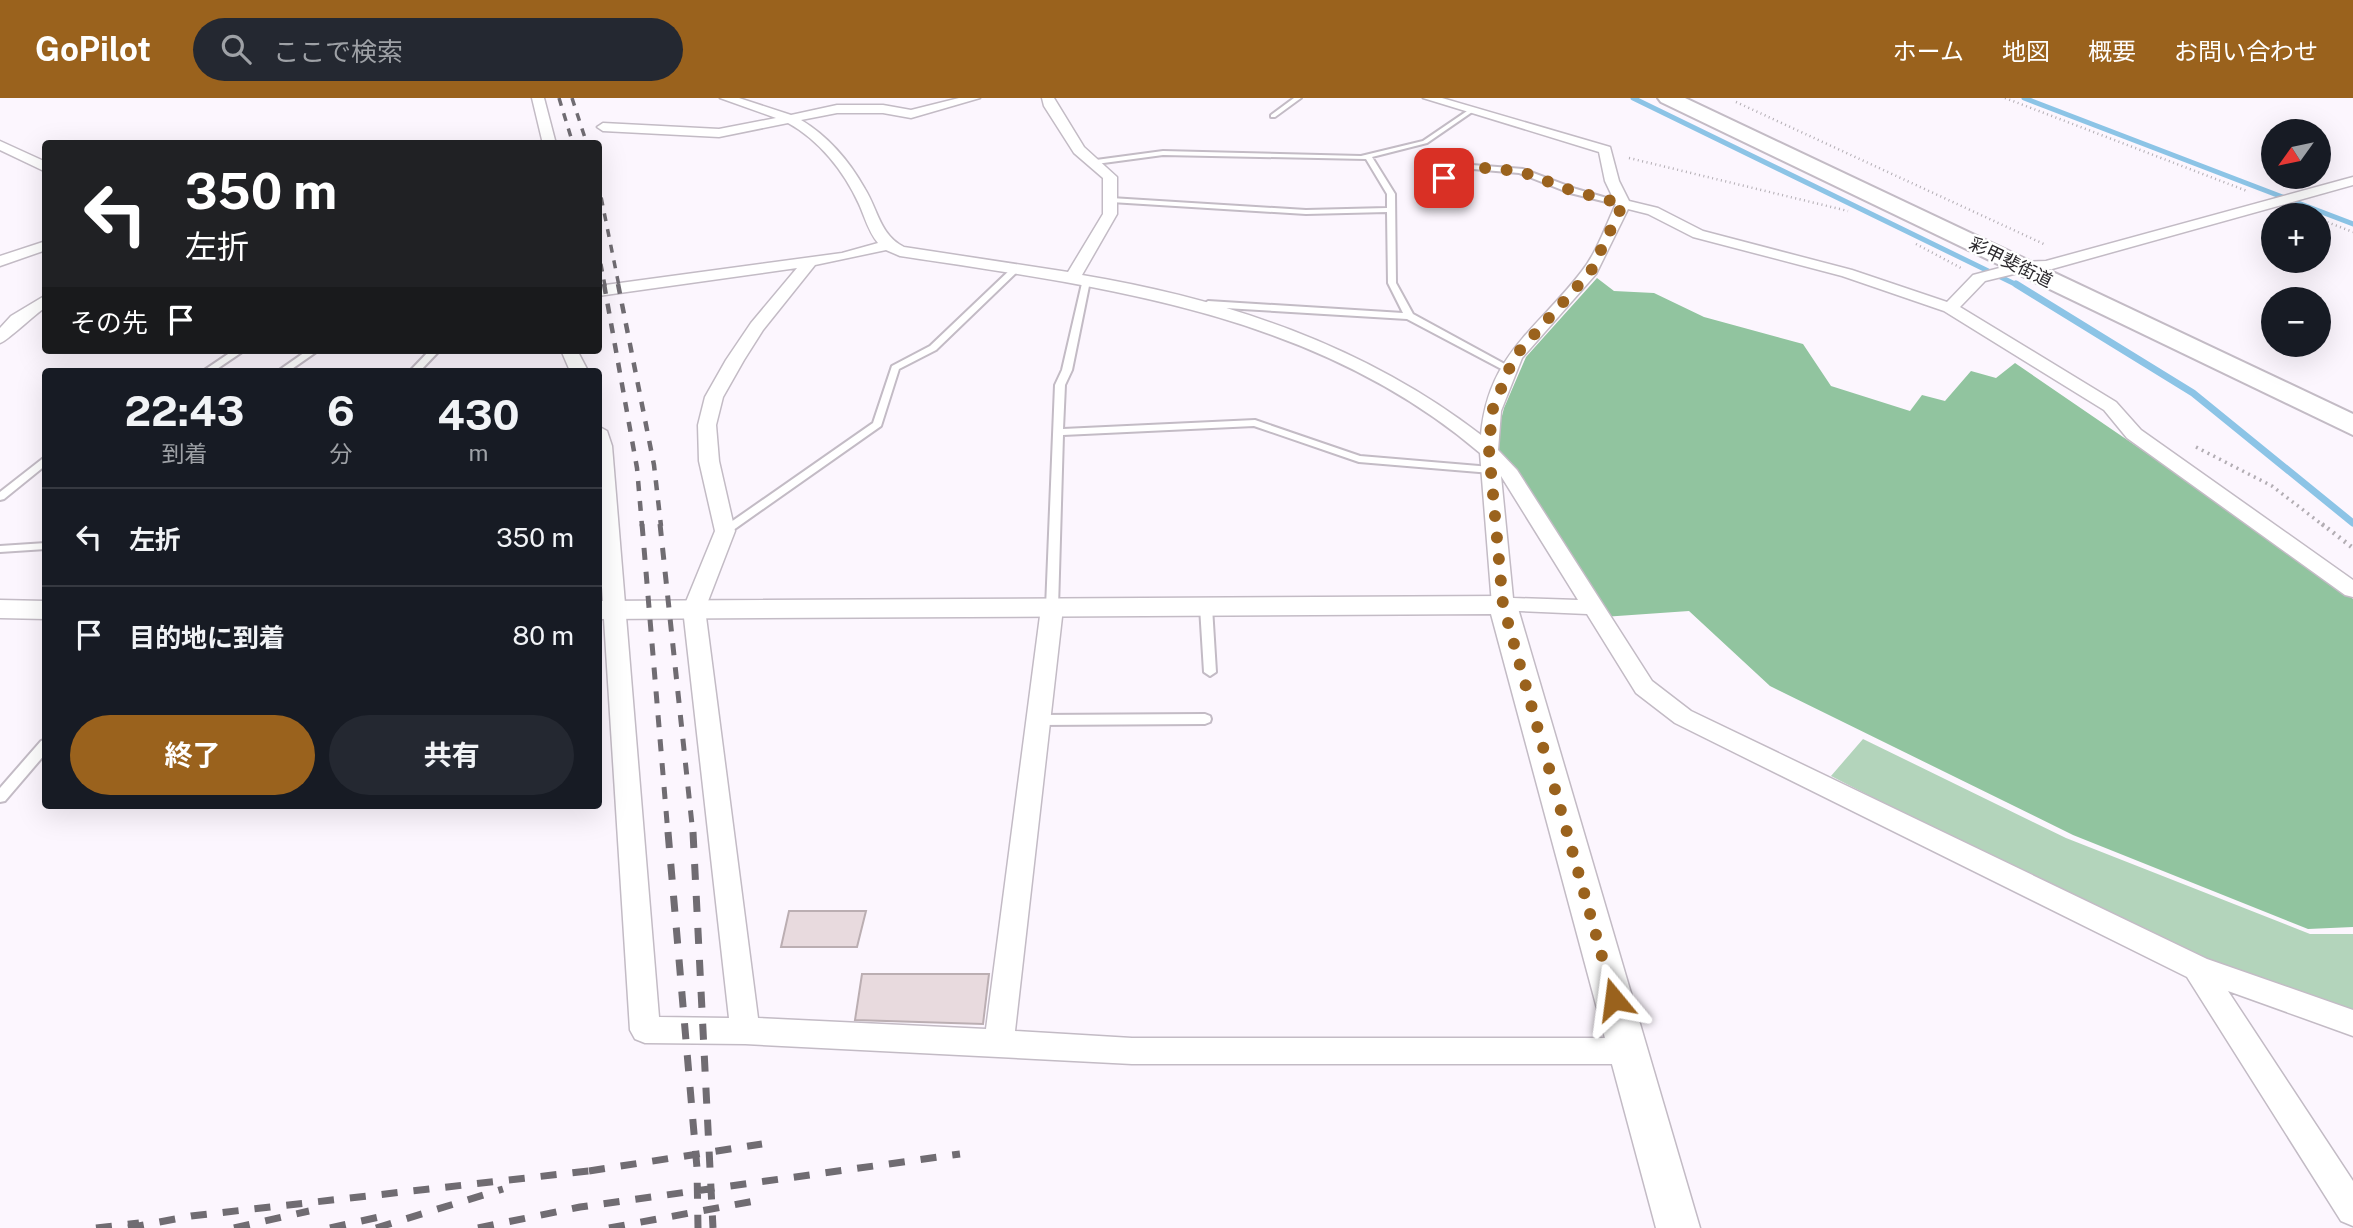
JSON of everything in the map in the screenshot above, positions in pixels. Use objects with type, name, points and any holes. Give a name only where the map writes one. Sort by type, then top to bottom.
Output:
[{"type":"highway","name":"彩甲斐街道","points":[[1668,98],[2353,426]]},
{"type":"highway","name":"彩甲斐街道","points":[[1693,98],[2353,409]]},
{"type":"street","points":[[538,98],[549,140]]},
{"type":"street","points":[[726,98],[789,118],[816,139],[841,164],[865,201],[877,236],[900,251],[1208,304],[1291,332],[1340,354],[1400,388],[1490,460],[1507,470],[1591,607],[1644,687],[1683,717],[2197,968],[2353,1023]]},
{"type":"street","points":[[603,127],[719,134],[789,118],[859,107],[911,114],[974,98]]},
{"type":"street","points":[[1048,98],[1050,106],[1079,150],[1096,162],[1110,177],[1110,214],[1079,280]]},
{"type":"street","points":[[1429,98],[1605,150],[1612,181],[1623,204]]},
{"type":"street","points":[[0,145],[42,166]]},
{"type":"street","points":[[2281,203],[2353,181]]},
{"type":"street","points":[[1623,204],[1653,211],[1698,234],[1847,273],[1950,308],[2110,406],[2134,434],[2353,590]]},
{"type":"street","points":[[1623,204],[1591,271],[1522,347],[1509,370],[1492,411],[1490,460],[1503,605],[1678,1228]]},
{"type":"street","points":[[1950,308],[1979,278],[2022,267],[2048,266],[2261,208]]},
{"type":"street","points":[[602,290],[863,253],[887,245]]},
{"type":"street","points":[[0,261],[42,246]]},
{"type":"street","points":[[745,1031],[694,609],[725,531],[709,461],[707,425],[714,397],[757,327],[811,261]]},
{"type":"street","points":[[0,338],[17,319],[42,303]]},
{"type":"street","points":[[602,443],[607,610],[645,1030],[745,1031],[1132,1051],[1629,1051]]},
{"type":"street","points":[[607,610],[1503,605],[1591,607]]},
{"type":"street","points":[[999,1043],[1052,608]]},
{"type":"street","points":[[0,609],[42,610]]},
{"type":"street","points":[[2197,968],[2353,1210]]},
{"type":"lane","points":[[1273,116],[1298,98]]},
{"type":"lane","points":[[1096,162],[1163,153],[1368,157],[1425,142],[1472,110]]},
{"type":"lane","points":[[1368,157],[1391,194],[1392,283],[1409,316]]},
{"type":"lane","points":[[1444,178],[1472,167],[1520,171],[1573,191],[1623,204]]},
{"type":"lane","points":[[1111,200],[1306,212],[1392,211]]},
{"type":"lane","points":[[725,531],[878,424],[895,368],[933,348],[1015,270]]},
{"type":"lane","points":[[1052,608],[1060,385],[1067,370],[1079,280]]},
{"type":"lane","points":[[1208,304],[1409,316],[1509,370]]},
{"type":"lane","points":[[213,368],[234,354]]},
{"type":"lane","points":[[288,368],[308,354]]},
{"type":"lane","points":[[418,368],[431,354]]},
{"type":"lane","points":[[1060,432],[1255,423],[1359,459],[1490,460]]},
{"type":"lane","points":[[0,497],[42,462]]},
{"type":"lane","points":[[0,549],[40,546]]},
{"type":"lane","points":[[1206,607],[1210,672]]},
{"type":"lane","points":[[1038,720],[1205,719]]},
{"type":"lane","points":[[0,797],[42,749]]},
{"type":"path","points":[[1726,98],[2075,258]]},
{"type":"path","points":[[2005,98],[2281,203]]},
{"type":"path","points":[[1605,150],[1651,165],[1734,181],[1851,212]]},
{"type":"path","points":[[2331,224],[2353,232]]},
{"type":"path","points":[[1908,240],[1979,278]]},
{"type":"path","points":[[2191,445],[2272,486],[2353,548]]},
{"type":"green space","points":[[1597,278],[1614,291],[1654,293],[1704,317],[1803,344],[1831,386],[1910,411],[1922,395],[1945,401],[1971,371],[1996,378],[2015,363],[2326,576],[2353,599],[2353,927],[2308,929],[2073,835],[1770,686],[1689,611],[1603,617],[1493,451],[1504,408],[1526,357]]},
{"type":"green space","points":[[1863,739],[2066,838],[2310,934],[2353,934],[2353,1018],[2250,980],[2016,871],[1831,776]]},
{"type":"building","points":[[789,911],[866,911],[857,947],[781,947]]},
{"type":"building","points":[[862,974],[989,974],[983,1024],[855,1020]]},
{"type":"waterway","points":[[1633,98],[2019,286]]},
{"type":"waterway","points":[[2024,98],[2353,224]]},
{"type":"waterway","points":[[2016,284],[2193,393],[2353,523]]},
{"type":"railway","points":[[559,98],[572,140]]},
{"type":"railway","points":[[572,98],[586,140]]},
{"type":"railway","points":[[602,202],[619,286]]},
{"type":"railway","points":[[602,270],[605,286]]},
{"type":"railway","points":[[604,284],[637,468],[642,526]]},
{"type":"railway","points":[[618,284],[654,465],[661,526]]},
{"type":"railway","points":[[642,524],[668,834]]},
{"type":"railway","points":[[660,524],[693,834]]},
{"type":"railway","points":[[668,832],[696,1154]]},
{"type":"railway","points":[[693,832],[709,1152]]},
{"type":"railway","points":[[709,1152],[762,1144]]},
{"type":"railway","points":[[696,1154],[709,1152]]},
{"type":"railway","points":[[709,1152],[711,1189]]},
{"type":"railway","points":[[591,1171],[696,1154]]},
{"type":"railway","points":[[696,1154],[697,1191]]},
{"type":"railway","points":[[711,1189],[960,1154]]},
{"type":"railway","points":[[591,1171],[597,1170]]},
{"type":"railway","points":[[128,1228],[191,1216],[591,1171]]},
{"type":"railway","points":[[376,1228],[503,1189]]},
{"type":"railway","points":[[697,1191],[711,1189]]},
{"type":"railway","points":[[711,1189],[712,1209]]},
{"type":"railway","points":[[478,1228],[580,1207],[697,1191]]},
{"type":"railway","points":[[697,1191],[698,1212]]},
{"type":"railway","points":[[712,1209],[760,1200]]},
{"type":"railway","points":[[698,1212],[712,1209]]},
{"type":"railway","points":[[712,1209],[713,1228]]},
{"type":"railway","points":[[234,1228],[309,1211]]},
{"type":"railway","points":[[609,1228],[698,1212]]},
{"type":"railway","points":[[698,1212],[698,1228]]},
{"type":"railway","points":[[330,1228],[388,1215]]},
{"type":"railway","points":[[96,1228],[139,1223]]},
{"type":"route","points":[[1444,178],[1472,167],[1520,171],[1573,191],[1623,204],[1591,271],[1514,357],[1492,411],[1489,450],[1503,605],[1614,999]]}]
